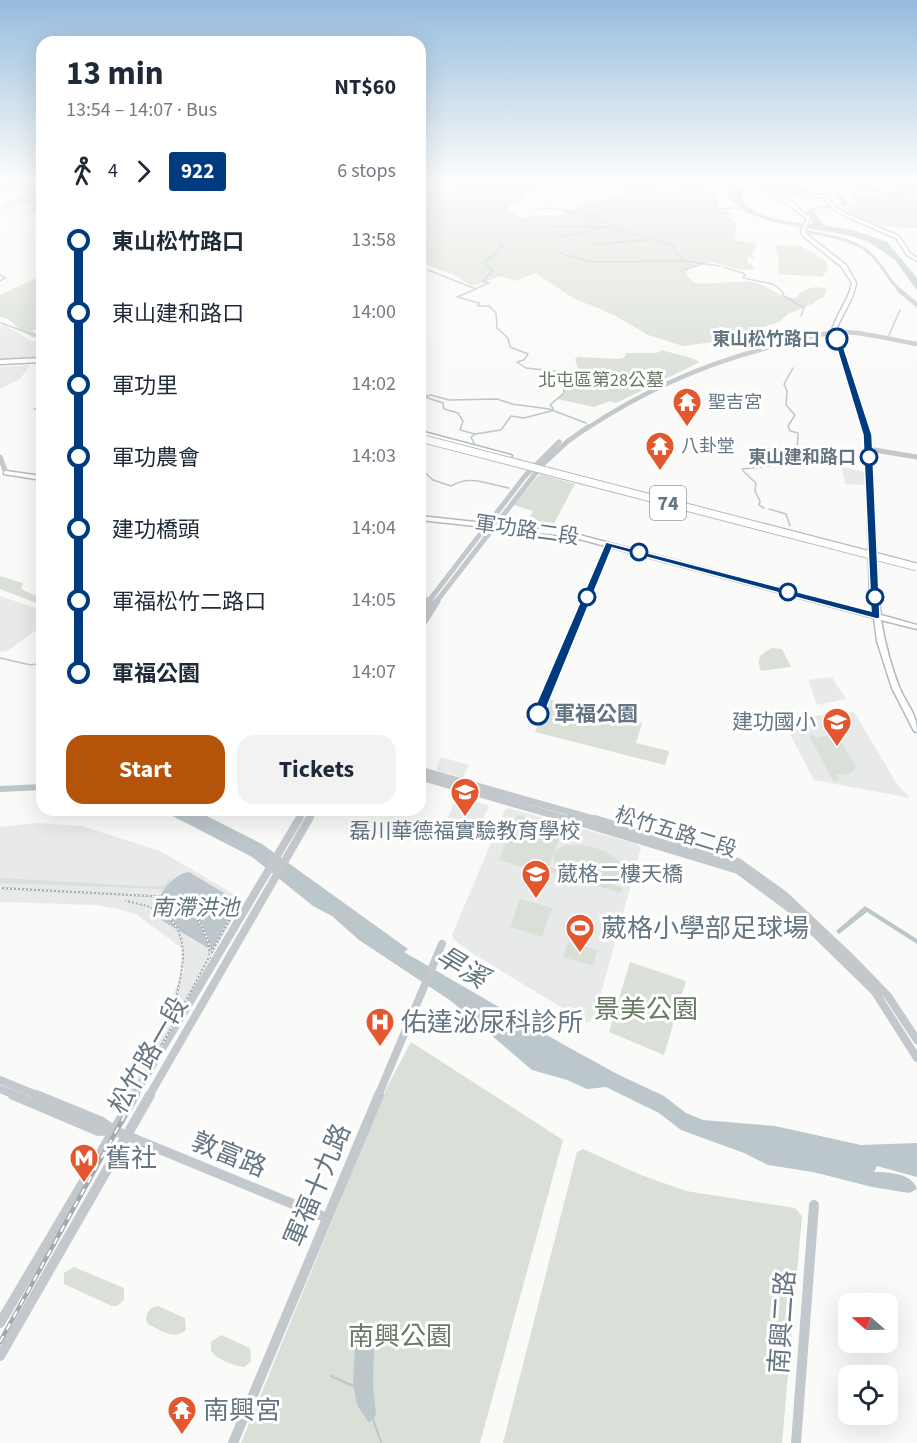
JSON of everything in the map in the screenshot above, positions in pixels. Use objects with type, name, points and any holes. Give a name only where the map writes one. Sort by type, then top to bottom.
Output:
[{"type":"highway","points":[[0,363],[36,361]]},
{"type":"highway","points":[[426,438],[509,456]]},
{"type":"highway","name":"74","points":[[426,439],[877,558]]},
{"type":"highway","name":"74","points":[[426,439],[917,566]]},
{"type":"highway","points":[[426,439],[502,462]]},
{"type":"highway","name":"74","points":[[537,472],[840,551],[917,566]]},
{"type":"main road","points":[[822,249],[843,266],[854,283],[853,291],[837,321],[835,331],[867,431],[877,616],[881,643],[896,688],[917,729]]},
{"type":"main road","points":[[903,249],[907,255],[917,260]]},
{"type":"main road","points":[[3,471],[36,477]]},
{"type":"main road","name":"軍功路二段","points":[[426,519],[549,530],[584,537],[917,627]]},
{"type":"street","points":[[864,249],[876,259],[891,283],[917,304]]},
{"type":"street","points":[[426,605],[435,590],[558,449],[597,421],[662,385],[740,354],[835,331]]},
{"type":"street","points":[[426,618],[491,524],[549,450],[606,411],[657,384],[707,362],[748,349],[835,331],[917,343]]},
{"type":"street","points":[[868,449],[917,457]]},
{"type":"street","points":[[0,457],[3,471]]},
{"type":"street","name":"松竹五路二段","points":[[426,772],[722,855],[738,862],[783,894],[850,958],[888,996],[917,1040]]},
{"type":"street","name":"松竹五路二段","points":[[426,779],[650,842],[738,870],[788,907],[874,992],[899,1027],[917,1058]]},
{"type":"street","points":[[258,897],[292,838],[301,816]]},
{"type":"street","points":[[292,838],[309,816]]},
{"type":"street","name":"松竹路一段","points":[[0,1323],[113,1130],[126,1113],[258,897]]},
{"type":"street","name":"松竹路一段","points":[[0,1356],[128,1136],[258,897]]},
{"type":"street","name":"軍福十九路","points":[[233,1443],[442,944]]},
{"type":"street","name":"敦富路","points":[[0,1080],[102,1122],[113,1130],[327,1218]]},
{"type":"street","name":"敦富路","points":[[0,1089],[98,1131],[113,1130]]},
{"type":"street","name":"南興二路","points":[[796,1443],[814,1205]]},
{"type":"shaded area","points":[[5,325],[31,341],[36,341],[36,359],[0,361],[0,326]]},
{"type":"shaded area","points":[[30,365],[20,379],[0,389],[0,367]]},
{"type":"shaded area","points":[[842,467],[865,472],[865,485],[845,484]]},
{"type":"shaded area","points":[[0,596],[36,608],[36,630],[9,650],[0,651]]},
{"type":"shaded area","points":[[832,677],[846,699],[817,705],[808,680]]},
{"type":"shaded area","name":"建功國小","points":[[854,712],[897,784],[910,798],[814,780],[782,719]]},
{"type":"shaded area","name":"磊川華德福實驗教育學校","points":[[441,757],[469,765],[463,778],[438,771],[436,769]]},
{"type":"shaded area","name":"磊川華德福實驗教育學校","points":[[458,795],[489,806],[473,839],[442,829]]},
{"type":"shaded area","points":[[508,808],[637,844],[641,848],[594,1019],[587,1023],[472,953],[454,940],[452,935],[505,810]]},
{"type":"shaded area","points":[[35,823],[82,826],[160,851],[236,895],[242,902],[124,1108],[120,1107],[184,971],[183,949],[136,914],[117,909],[96,905],[0,902],[0,827]]},
{"type":"green space","points":[[426,249],[754,249],[752,254],[755,260],[748,256],[747,262],[756,268],[736,269],[702,263],[685,273],[695,283],[752,282],[783,296],[795,298],[810,288],[827,289],[824,296],[812,304],[788,314],[779,322],[766,326],[750,337],[683,346],[648,335],[614,315],[571,297],[536,273],[515,281],[501,276],[472,286],[454,275],[426,264]]},
{"type":"green space","points":[[776,249],[807,249],[826,261],[828,269],[822,277],[778,274],[779,259]]},
{"type":"green space","points":[[36,278],[36,329],[32,331],[36,333],[36,338],[0,317],[0,295]]},
{"type":"green space","name":"北屯區第28公墓","points":[[663,350],[700,362],[616,403],[610,401],[594,407],[557,399],[564,394],[564,387],[550,377],[562,373],[579,372],[575,359],[578,357],[619,359],[625,357],[626,353],[656,353]]},
{"type":"green space","points":[[540,474],[575,484],[551,529],[526,524],[533,511],[513,505]]},
{"type":"green space","points":[[0,576],[23,583],[21,589],[36,596],[36,603],[0,589]]},
{"type":"green space","points":[[772,648],[782,649],[791,667],[761,671],[759,659]]},
{"type":"green space","name":"軍福公園","points":[[549,699],[642,723],[636,743],[669,751],[665,765],[535,732]]},
{"type":"green space","points":[[809,735],[814,735],[816,738],[825,736],[841,741],[856,767],[847,774],[836,774],[839,780],[833,781]]},
{"type":"green space","points":[[517,815],[563,827],[549,867],[556,869],[554,857],[558,849],[567,845],[593,847],[616,858],[622,870],[620,879],[613,885],[622,888],[621,893],[547,871],[546,874],[499,860]]},
{"type":"green space","points":[[176,874],[164,889],[0,883],[0,878],[154,887],[162,886]]},
{"type":"green space","points":[[520,899],[552,908],[542,937],[510,927]]},
{"type":"green space","name":"葳格小學部足球場","points":[[568,942],[597,950],[593,966],[563,957]]},
{"type":"green space","name":"景美公園","points":[[630,962],[686,981],[664,1055],[609,1032]]},
{"type":"green space","name":"南興公園","points":[[411,1042],[563,1140],[480,1443],[241,1443],[386,1089]]},
{"type":"green space","points":[[583,1149],[641,1175],[686,1191],[795,1208],[802,1216],[782,1443],[503,1443],[577,1152]]},
{"type":"green space","points":[[74,1267],[124,1288],[124,1300],[117,1306],[112,1306],[64,1284],[64,1273]]},
{"type":"green space","points":[[158,1306],[185,1318],[186,1330],[172,1335],[148,1324],[146,1318],[148,1312]]},
{"type":"green space","points":[[221,1335],[250,1348],[251,1361],[245,1367],[227,1362],[212,1352],[211,1342]]},
{"type":"water","points":[[880,249],[893,249],[917,278],[917,290],[895,260]]},
{"type":"water","points":[[173,816],[207,816],[262,844],[408,949],[404,952],[566,1046],[664,1096],[686,1113],[703,1120],[775,1126],[861,1145],[917,1143],[917,1177],[877,1166],[874,1172],[892,1173],[905,1177],[917,1189],[909,1193],[872,1187],[813,1172],[768,1165],[744,1153],[681,1130],[659,1113],[606,1087],[587,1089],[567,1080],[532,1070],[451,1001],[359,940],[332,916],[313,906],[252,857]]},
{"type":"water","name":"南滯洪池","points":[[189,872],[241,903],[213,951],[153,915],[157,901],[170,882]]},
{"type":"water","points":[[865,906],[917,939],[917,944],[867,912],[839,934],[836,931]]},
{"type":"water","points":[[366,1331],[370,1332],[374,1345],[373,1383],[376,1415],[369,1423],[357,1405],[353,1383],[355,1347]]},
{"type":"waterway","points":[[477,288],[489,283],[483,281],[493,270],[486,266],[485,261],[499,252],[498,249]]},
{"type":"waterway","points":[[674,251],[684,261]]},
{"type":"waterway","points":[[559,253],[592,262],[684,261]]},
{"type":"waterway","points":[[684,261],[720,266]]},
{"type":"waterway","points":[[680,271],[702,264]]},
{"type":"waterway","points":[[723,267],[743,273],[745,275],[743,278],[773,284],[782,291],[784,296],[804,308],[801,316]]},
{"type":"waterway","points":[[428,270],[476,289],[457,297],[479,303],[478,306],[489,306],[496,313],[497,328],[508,338],[510,347],[528,354],[524,360],[517,362],[526,368],[563,372],[549,378],[550,381],[563,385],[564,393],[550,405],[553,408],[552,410]]},
{"type":"waterway","points":[[0,275],[5,278],[0,281]]},
{"type":"waterway","points":[[889,335],[900,310]]},
{"type":"waterway","points":[[0,323],[36,335]]},
{"type":"waterway","points":[[742,469],[770,466],[765,450],[797,455],[798,433],[790,431],[788,426],[795,415],[786,405],[787,391],[784,384],[793,368]]},
{"type":"waterway","points":[[426,396],[431,395],[449,400],[497,399],[512,404],[552,410]]},
{"type":"waterway","points":[[426,397],[443,403],[444,409],[458,413],[463,421],[460,430],[475,434]]},
{"type":"waterway","points":[[475,434],[501,430],[511,416],[524,418],[552,410]]},
{"type":"waterway","points":[[552,410],[586,423]]},
{"type":"waterway","points":[[474,443],[471,437],[475,434]]},
{"type":"waterway","points":[[743,471],[756,483],[755,491],[760,501],[759,505],[764,508]]},
{"type":"waterway","points":[[426,474],[433,480],[451,486],[466,481],[480,481],[509,488]]},
{"type":"waterway","points":[[769,509],[786,514],[790,526]]},
{"type":"waterway","points":[[0,658],[36,664]]},
{"type":"waterway","name":"旱溪","points":[[0,789],[36,787]]},
{"type":"waterway","points":[[331,1376],[353,1386]]},
{"type":"waterway","points":[[373,1419],[381,1442]]},
{"type":"railway","points":[[0,888],[168,897],[185,907],[198,921],[207,938],[210,956]]},
{"type":"railway","points":[[126,901],[146,906],[165,915],[175,925],[180,936],[183,950],[182,964],[170,1020]]},
{"type":"railway","points":[[210,956],[237,905]]},
{"type":"railway","points":[[135,1096],[210,956]]},
{"type":"railway","points":[[0,1342],[136,1095]]},
{"type":"bus line","name":"922","points":[[538,714],[609,544],[877,616],[874,595],[867,435],[837,339]]},
{"type":"place","name":"東山松竹路口","points":[[837,339]]},
{"type":"place","name":"聖吉宮","points":[[687,428]]},
{"type":"place","name":"東山建和路口","points":[[869,457]]},
{"type":"place","name":"八卦堂","points":[[660,472]]},
{"type":"place","name":"軍福公園","points":[[538,714]]},
{"type":"place","name":"建功國小","points":[[837,748]]},
{"type":"place","name":"磊川華德福實驗教育學校","points":[[465,818]]},
{"type":"place","name":"葳格二樓天橋","points":[[536,900]]},
{"type":"place","name":"葳格小學部足球場","points":[[580,954]]},
{"type":"place","name":"佑達泌尿科診所","points":[[380,1048]]},
{"type":"place","name":"舊社","points":[[84,1184]]},
{"type":"place","name":"南興宮","points":[[182,1436]]}]
